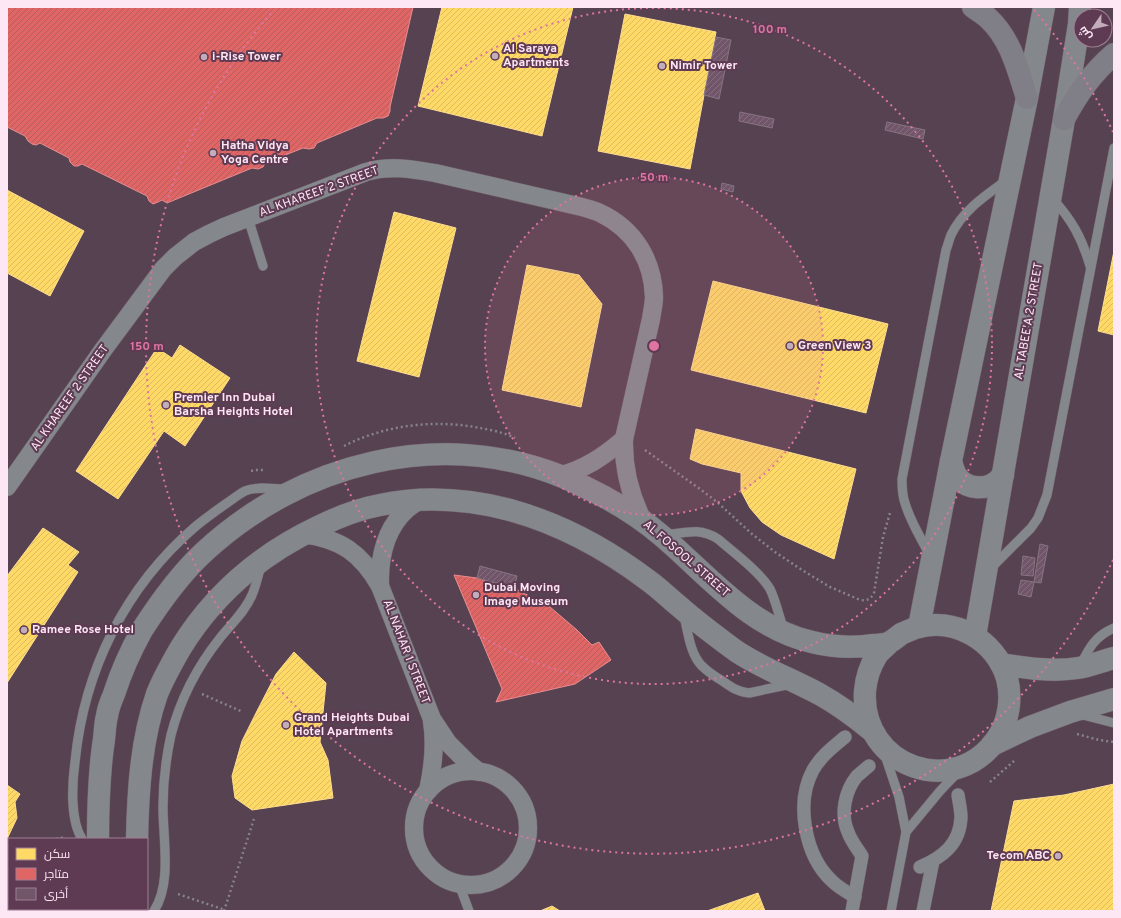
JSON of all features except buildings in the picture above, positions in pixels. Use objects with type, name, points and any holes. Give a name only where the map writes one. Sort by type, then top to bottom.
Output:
[{"type":"main road","points":[[973,7],[988,18],[1001,33],[1016,63],[1027,98]]},
{"type":"main road","points":[[1064,119],[1074,99],[1088,80],[1114,54]]},
{"type":"street","points":[[919,627],[951,462],[1027,98],[1044,7]]},
{"type":"street","name":"AL TABEE'A 2 STREET","points":[[975,636],[1080,24],[1080,7]]},
{"type":"street","name":"AL KHAREEF 2 STREET","points":[[7,487],[103,350],[174,257],[194,242],[209,234],[248,218],[366,172],[376,169],[397,168],[414,169],[435,173],[582,207],[599,213],[612,220],[634,239],[646,258],[652,279],[654,299],[651,319],[624,439],[623,450],[627,478],[636,507],[643,521]]},
{"type":"street","points":[[559,476],[594,462],[624,439]]},
{"type":"street","name":"AL FOSOOL STREET","points":[[98,838],[99,788],[107,714],[119,679],[134,644],[176,581],[202,553],[231,528],[262,507],[296,489],[331,474],[368,463],[406,456],[444,454],[483,456],[520,464],[559,476],[588,488],[643,521],[662,536],[737,604],[760,620],[785,633],[810,642],[835,646],[861,647],[888,644]]},
{"type":"street","points":[[951,462],[959,480],[977,488],[987,487],[996,482],[1003,475]]},
{"type":"street","points":[[137,838],[142,762],[148,728],[158,693],[172,662],[190,632],[216,600],[236,580],[263,559],[303,534],[340,516],[379,505],[420,500],[472,502],[510,510],[548,523],[585,540],[619,559],[652,583],[708,630],[738,652],[824,696],[877,737],[895,758],[911,766],[923,769],[947,770],[965,766],[980,757],[992,746],[1002,731],[1008,715],[1010,697],[1007,680],[1001,664],[994,653],[985,643],[975,636],[957,628],[938,625],[919,627],[902,633],[877,655],[865,684],[864,699],[866,715],[877,737]]},
{"type":"street","name":"AL NAHAR 1 STREET","points":[[380,586],[382,553],[387,537],[406,509],[420,500]]},
{"type":"street","name":"AL NAHAR 1 STREET","points":[[303,534],[319,536],[335,541],[349,549],[372,572],[380,586],[432,719],[452,748],[479,772]]},
{"type":"street","points":[[1001,664],[1055,670],[1079,668],[1114,658]]},
{"type":"street","points":[[992,746],[1030,727],[1070,712],[1114,699]]},
{"type":"street","name":"AL NAHAR 1 STREET","points":[[428,791],[434,755],[434,733],[432,719]]},
{"type":"street","points":[[845,737],[822,756],[813,771],[806,790],[804,811],[809,843],[820,866],[832,881],[855,898]]},
{"type":"street","points":[[852,911],[862,856],[847,831],[845,802],[850,788],[858,776],[869,766]]},
{"type":"street","points":[[465,772],[479,772],[501,780],[512,789],[520,799],[528,824],[527,837],[520,859],[506,873],[495,880],[468,886],[443,878],[432,870],[423,859],[415,834],[415,821],[418,808],[428,791],[438,782],[451,775],[465,772]]},
{"type":"street","points":[[920,867],[933,861],[948,850],[959,834],[961,816],[958,795]]},
{"type":"street","points":[[923,911],[933,861]]},
{"type":"lane","points":[[986,574],[1031,528],[1038,518],[1043,506],[1048,487],[1114,148]]},
{"type":"lane","points":[[932,560],[904,503],[902,479],[946,250],[951,235],[970,209],[982,198],[1010,178]]},
{"type":"lane","points":[[1050,196],[1076,229],[1085,248],[1091,268]]},
{"type":"lane","points":[[248,218],[263,266]]},
{"type":"lane","points":[[82,838],[75,824],[74,813],[73,775],[77,738],[84,707],[97,666],[112,631],[131,599],[154,569],[179,541],[208,516],[238,495],[245,491],[260,488],[296,489]]},
{"type":"lane","points":[[662,536],[696,531],[704,532],[718,539],[758,574],[770,589],[785,633]]},
{"type":"lane","points":[[154,911],[161,899],[165,880],[163,806],[165,770],[171,736],[182,701],[199,668],[219,638],[243,611],[253,595],[263,559]]},
{"type":"lane","points":[[682,609],[692,650],[696,658],[708,671],[735,690],[748,693],[798,683]]},
{"type":"lane","points":[[1079,668],[1091,645],[1097,638],[1114,628]]},
{"type":"lane","points":[[1070,712],[1114,722]]},
{"type":"lane","points":[[877,737],[896,785],[906,832],[891,911]]},
{"type":"lane","points":[[906,832],[940,791],[965,766]]},
{"type":"lane","points":[[459,884],[469,911]]},
{"type":"path","points":[[189,688],[244,712]]},
{"type":"path","points":[[1075,734],[1114,742]]},
{"type":"path","points":[[990,782],[1014,761]]},
{"type":"path","points":[[163,889],[224,911],[254,819]]},
{"type":"place","name":"Al Saraya Apartments","points":[[495,56]]},
{"type":"place","name":"i-Rise Tower","points":[[204,57]]},
{"type":"place","name":"Nimir Tower","points":[[662,66]]},
{"type":"place","name":"Hatha Vidya Yoga Centre","points":[[213,153]]},
{"type":"place","name":"Green View 3","points":[[790,346]]},
{"type":"place","name":"Premier Inn Dubai Barsha Heights Hotel","points":[[166,405]]},
{"type":"place","name":"Dubai Moving Image Museum","points":[[476,595]]},
{"type":"place","name":"Ramee Rose Hotel","points":[[24,630]]},
{"type":"place","name":"Grand Heights Dubai Hotel Apartments","points":[[286,725]]},
{"type":"place","name":"Tecom ABC","points":[[1058,856]]}]
